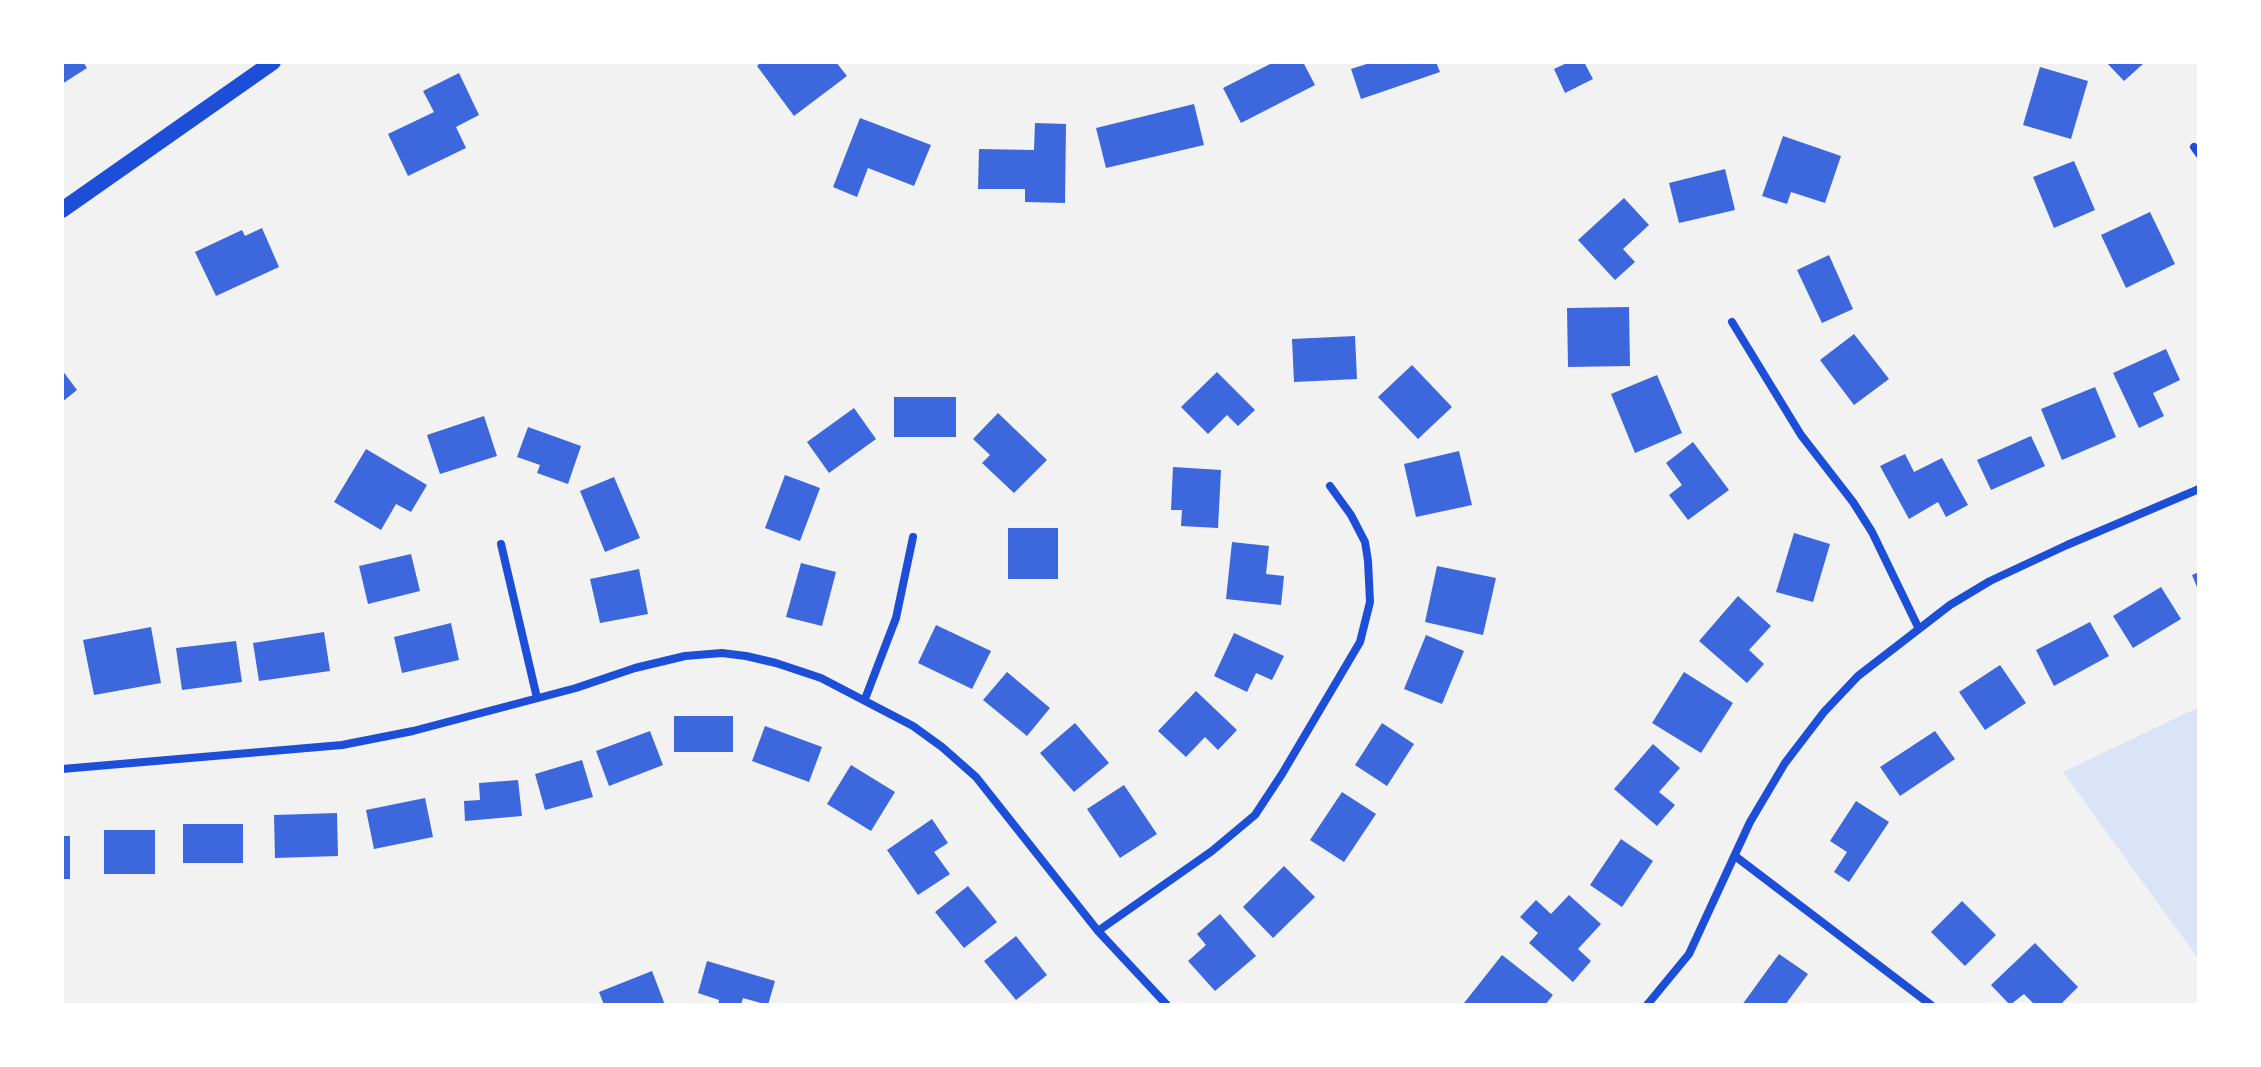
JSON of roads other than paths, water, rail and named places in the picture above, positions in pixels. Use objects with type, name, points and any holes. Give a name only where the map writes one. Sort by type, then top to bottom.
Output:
[{"type":"main road","points":[[62,210],[273,62]]},
{"type":"street","points":[[1732,322],[1801,435],[1872,532],[1918,627]]},
{"type":"street","points":[[1098,931],[1212,851],[1255,815],[1355,653],[1370,602],[1368,561],[1365,542],[1351,515],[1330,486]]},
{"type":"street","points":[[1647,1005],[1689,954],[1765,794],[1824,712],[1858,676],[1918,627],[1990,581],[2199,489]]},
{"type":"street","points":[[865,699],[896,618],[913,537]]},
{"type":"street","points":[[501,544],[537,698]]},
{"type":"street","points":[[62,769],[342,745],[413,731],[685,656],[722,653],[776,663],[821,678],[865,699],[922,733],[976,777],[1098,931],[1167,1005]]},
{"type":"street","points":[[1735,856],[1931,1005]]}]
